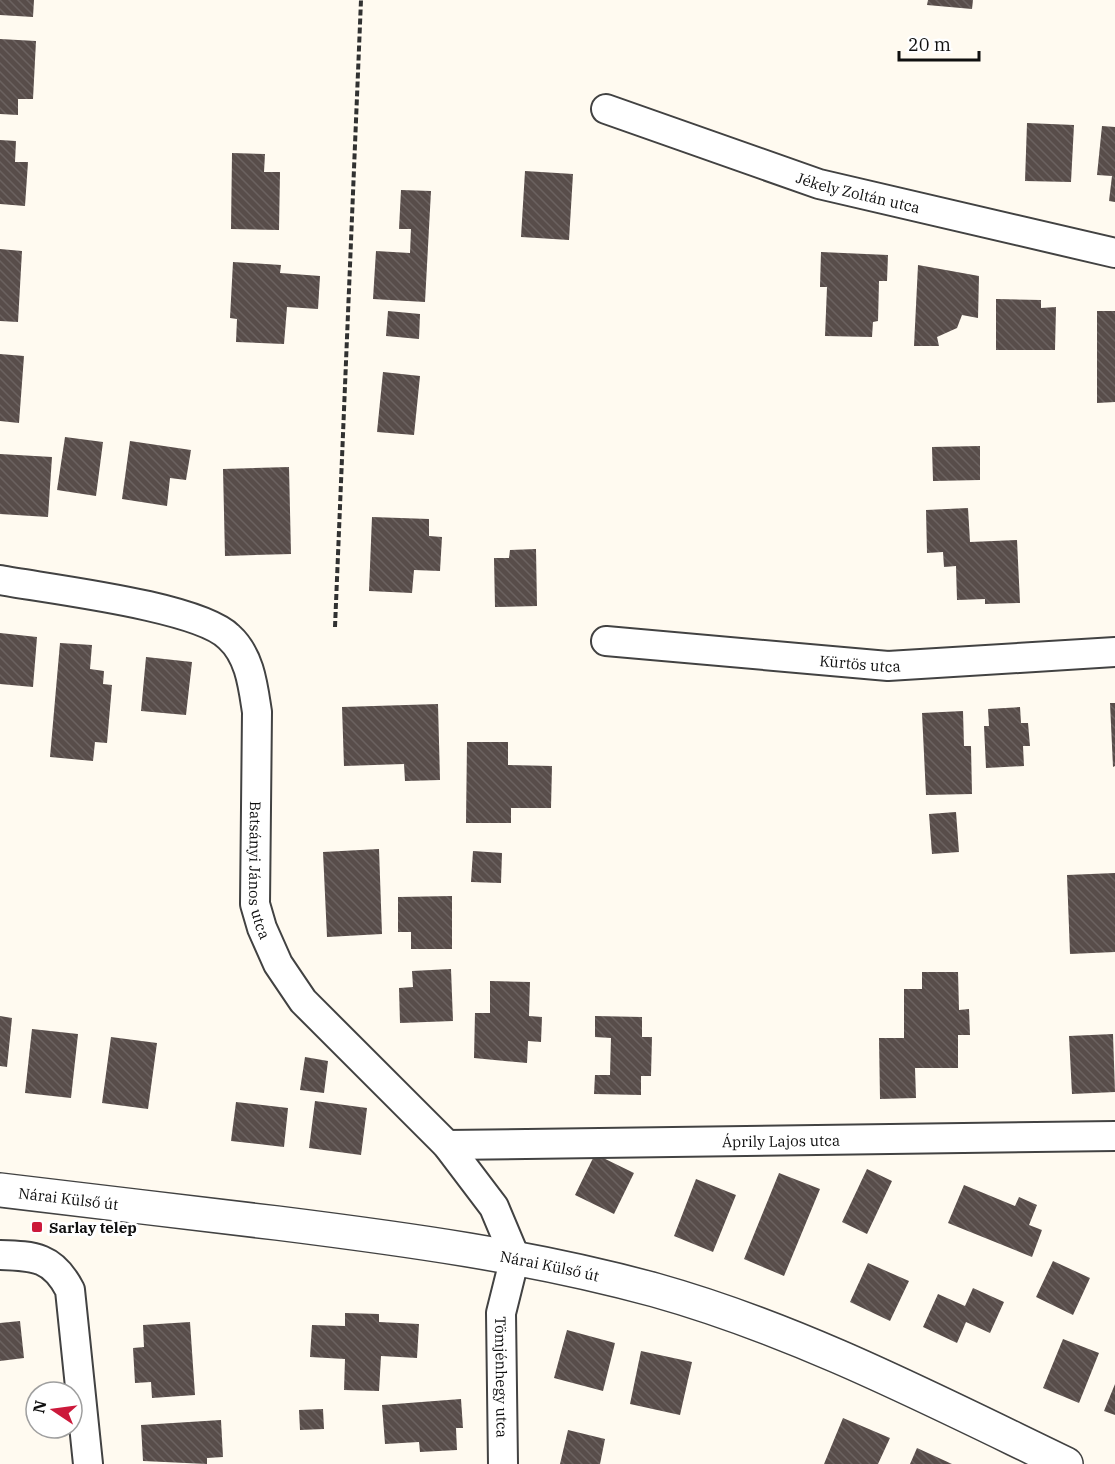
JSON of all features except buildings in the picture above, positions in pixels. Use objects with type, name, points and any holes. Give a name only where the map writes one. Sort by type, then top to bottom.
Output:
[{"type":"street","name":"Jékely Zoltán utca","points":[[606,109],[819,184],[1115,253]]},
{"type":"street","name":"Batsányi János utca","points":[[0,580],[172,611],[229,636],[244,656],[252,682],[257,712],[255,904],[278,964],[303,1001],[447,1145],[494,1207],[515,1257]]},
{"type":"street","name":"Kürtös utca","points":[[606,641],[888,666],[1115,652]]},
{"type":"street","name":"Áprily Lajos utca","points":[[447,1145],[1115,1136]]},
{"type":"street","name":"Nárai Külső út","points":[[0,1190],[381,1236],[515,1257],[585,1271],[720,1311],[790,1338],[926,1396],[1066,1464]]},
{"type":"street","points":[[0,1255],[24,1256],[43,1261],[60,1271],[70,1290],[88,1464]]},
{"type":"street","name":"Tömjénhegy utca","points":[[503,1464],[501,1313],[515,1257]]},
{"type":"path","points":[[335,627],[361,0]]},
{"type":"place","name":"Sarlay telep","points":[[37,1227]]}]
